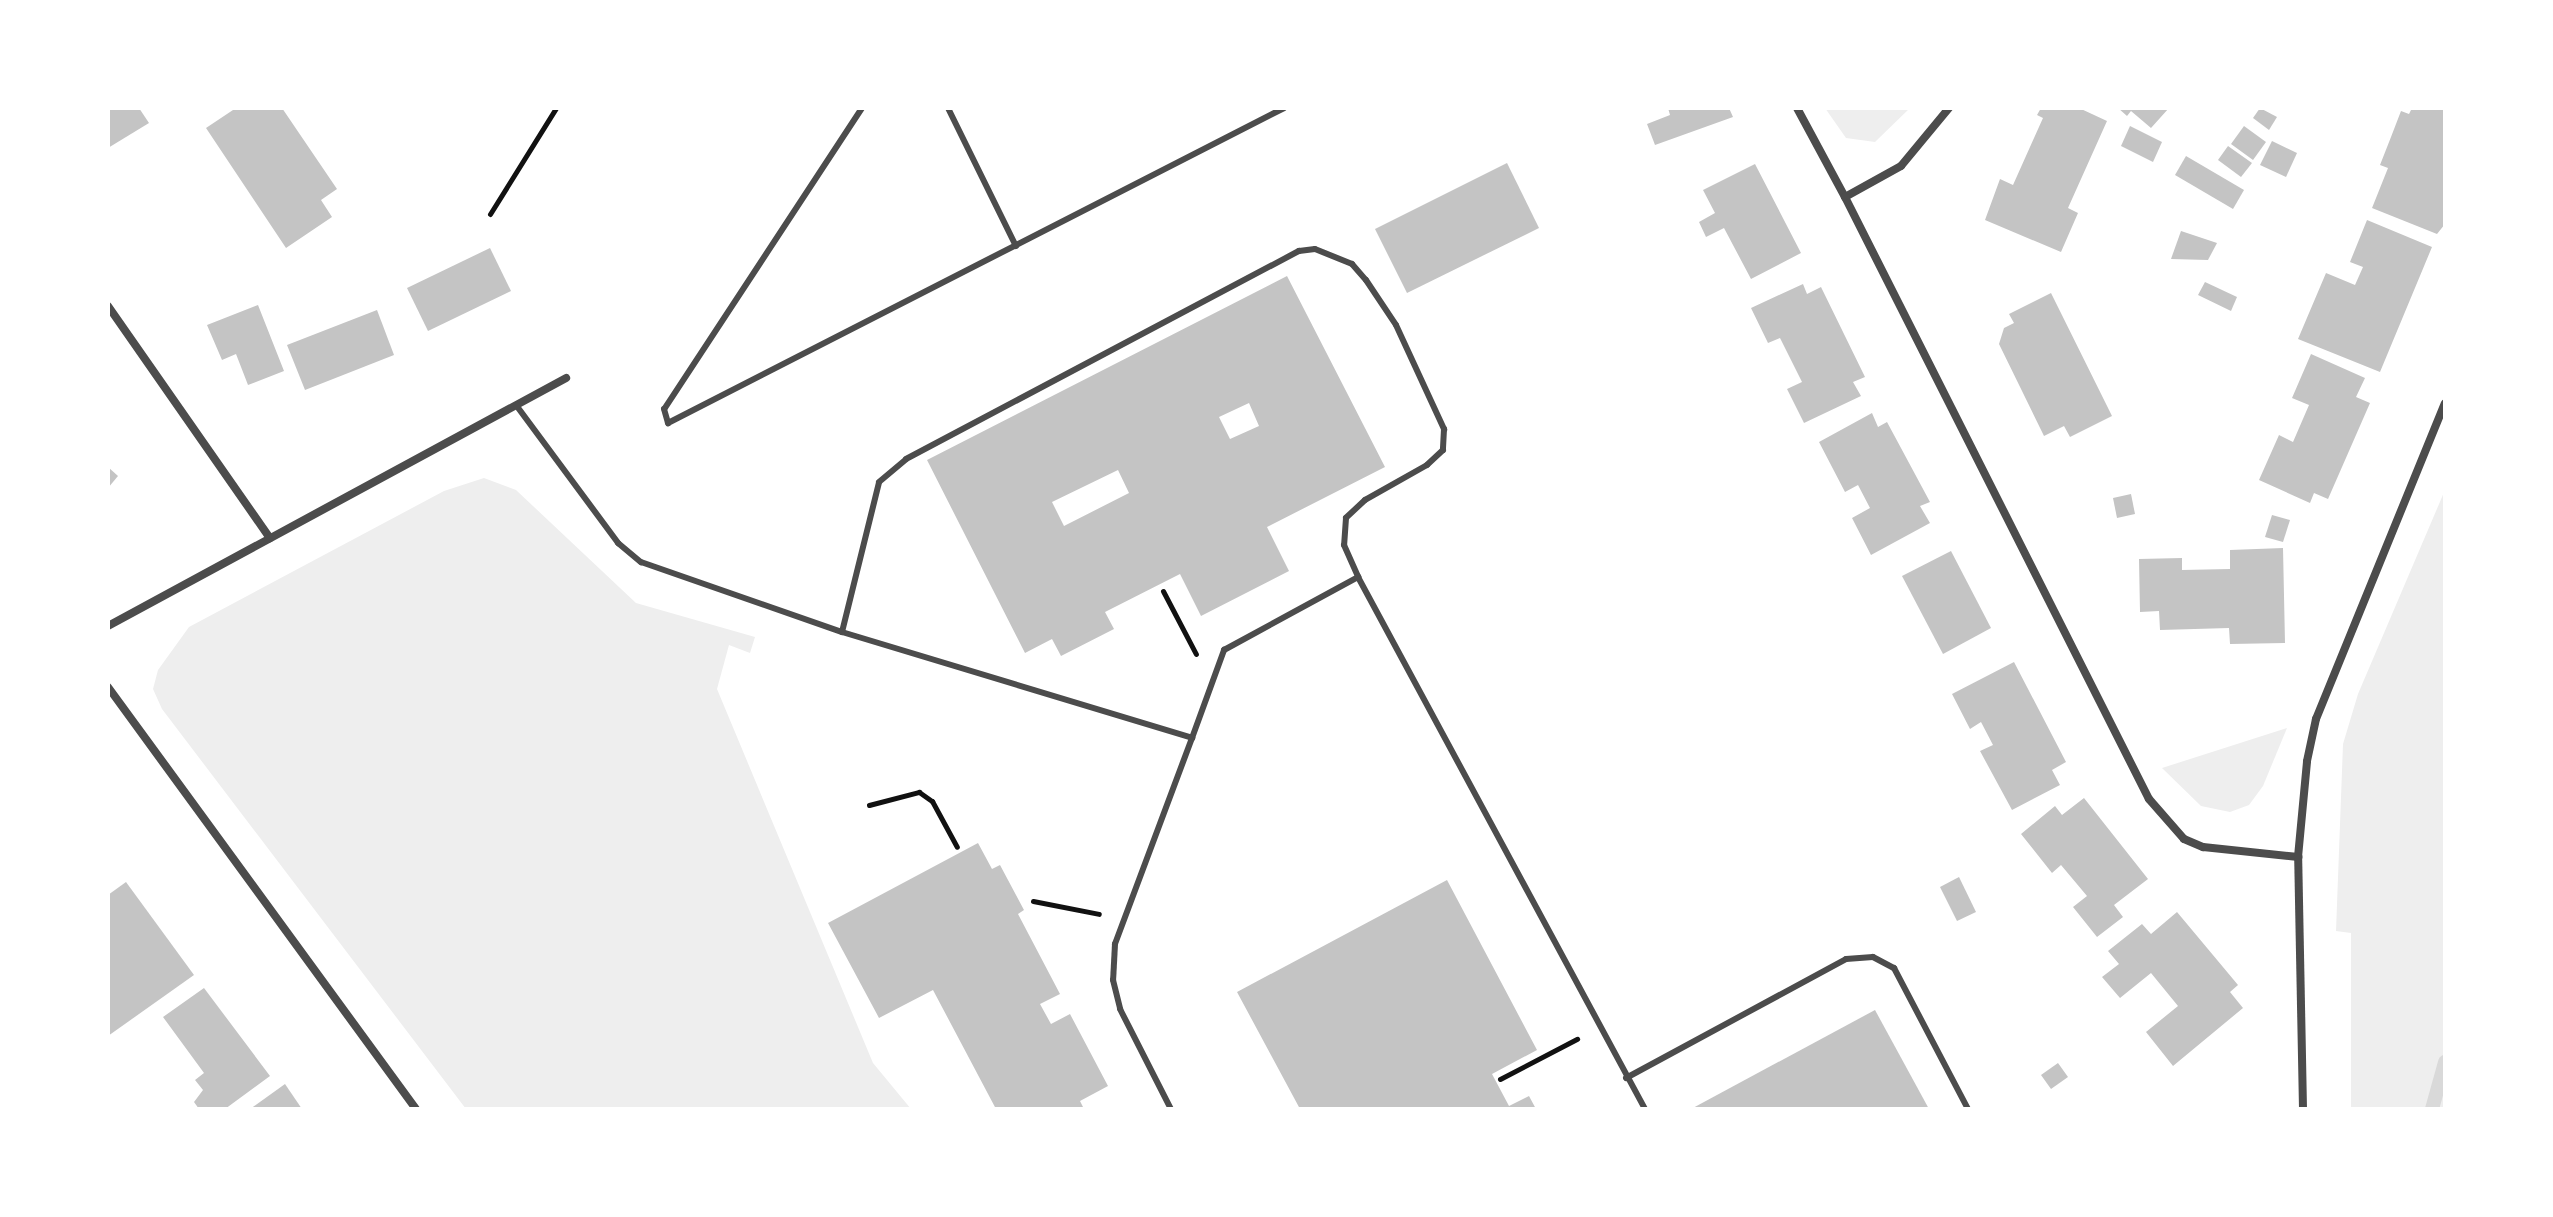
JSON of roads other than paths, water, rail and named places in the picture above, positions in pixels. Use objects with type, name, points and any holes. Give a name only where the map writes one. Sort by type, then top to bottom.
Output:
[{"type":"street","points":[[1797,108],[2149,799],[2184,839],[2203,847],[2298,857]]},
{"type":"street","points":[[1845,197],[1901,166],[1949,108]]},
{"type":"street","points":[[108,306],[270,538]]},
{"type":"street","points":[[108,626],[566,378]]},
{"type":"street","points":[[2303,1109],[2298,857],[2316,719],[2445,403]]},
{"type":"street","points":[[108,687],[416,1109]]},
{"type":"lane","points":[[862,108],[664,409],[668,423],[1284,108]]},
{"type":"lane","points":[[948,108],[1016,246]]},
{"type":"lane","points":[[842,632],[879,482],[906,459],[1299,251],[1329,254],[1352,264],[1396,325],[1444,429],[1443,450],[1427,465],[1365,500],[1346,518],[1344,545],[1358,577],[1645,1109]]},
{"type":"lane","points":[[516,405],[618,543],[641,562],[842,632],[1192,738]]},
{"type":"lane","points":[[1171,1109],[1120,1009],[1113,980],[1115,944],[1224,650],[1358,577]]},
{"type":"lane","points":[[1626,1078],[1846,959],[1873,957],[1894,968],[1968,1109]]},
{"type":"waterway","points":[[2432,1109],[2445,1062]]}]
